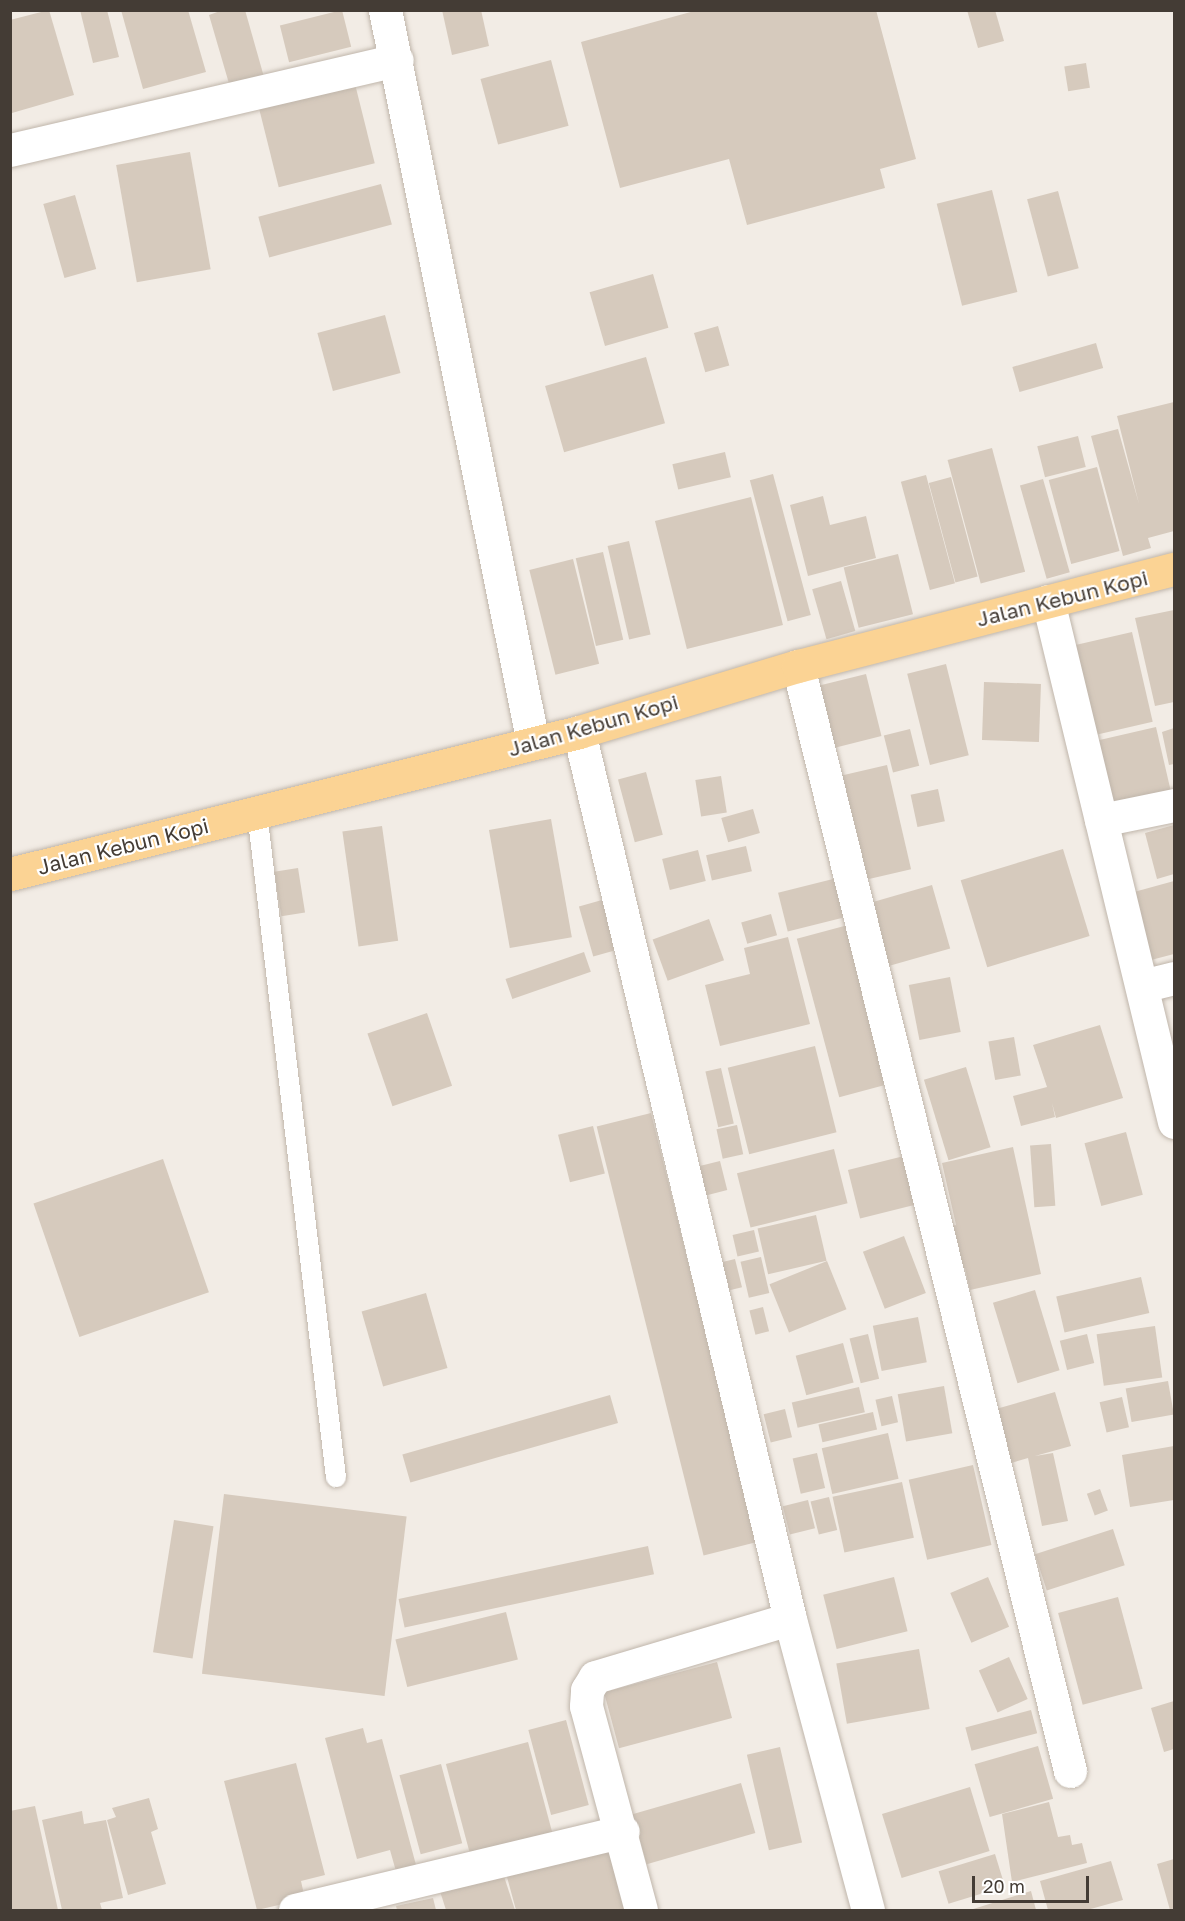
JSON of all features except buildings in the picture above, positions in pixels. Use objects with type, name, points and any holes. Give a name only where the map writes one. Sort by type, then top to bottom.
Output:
[{"type":"main road","name":"Jalan Kebun Kopi","points":[[10,874],[579,732],[798,666],[1174,569]]},
{"type":"street","points":[[385,10],[397,60],[533,742]]},
{"type":"street","points":[[10,150],[397,60]]},
{"type":"street","points":[[1048,601],[1174,1122]]},
{"type":"street","points":[[798,666],[1070,1771]]},
{"type":"street","points":[[579,732],[790,1619],[868,1911]]},
{"type":"street","points":[[1101,820],[1174,805]]},
{"type":"street","points":[[1142,986],[1174,978]]},
{"type":"street","points":[[641,1911],[623,1830],[586,1706],[595,1677],[790,1619]]},
{"type":"street","points":[[295,1911],[623,1830]]},
{"type":"lane","points":[[257,812],[336,1477]]}]
